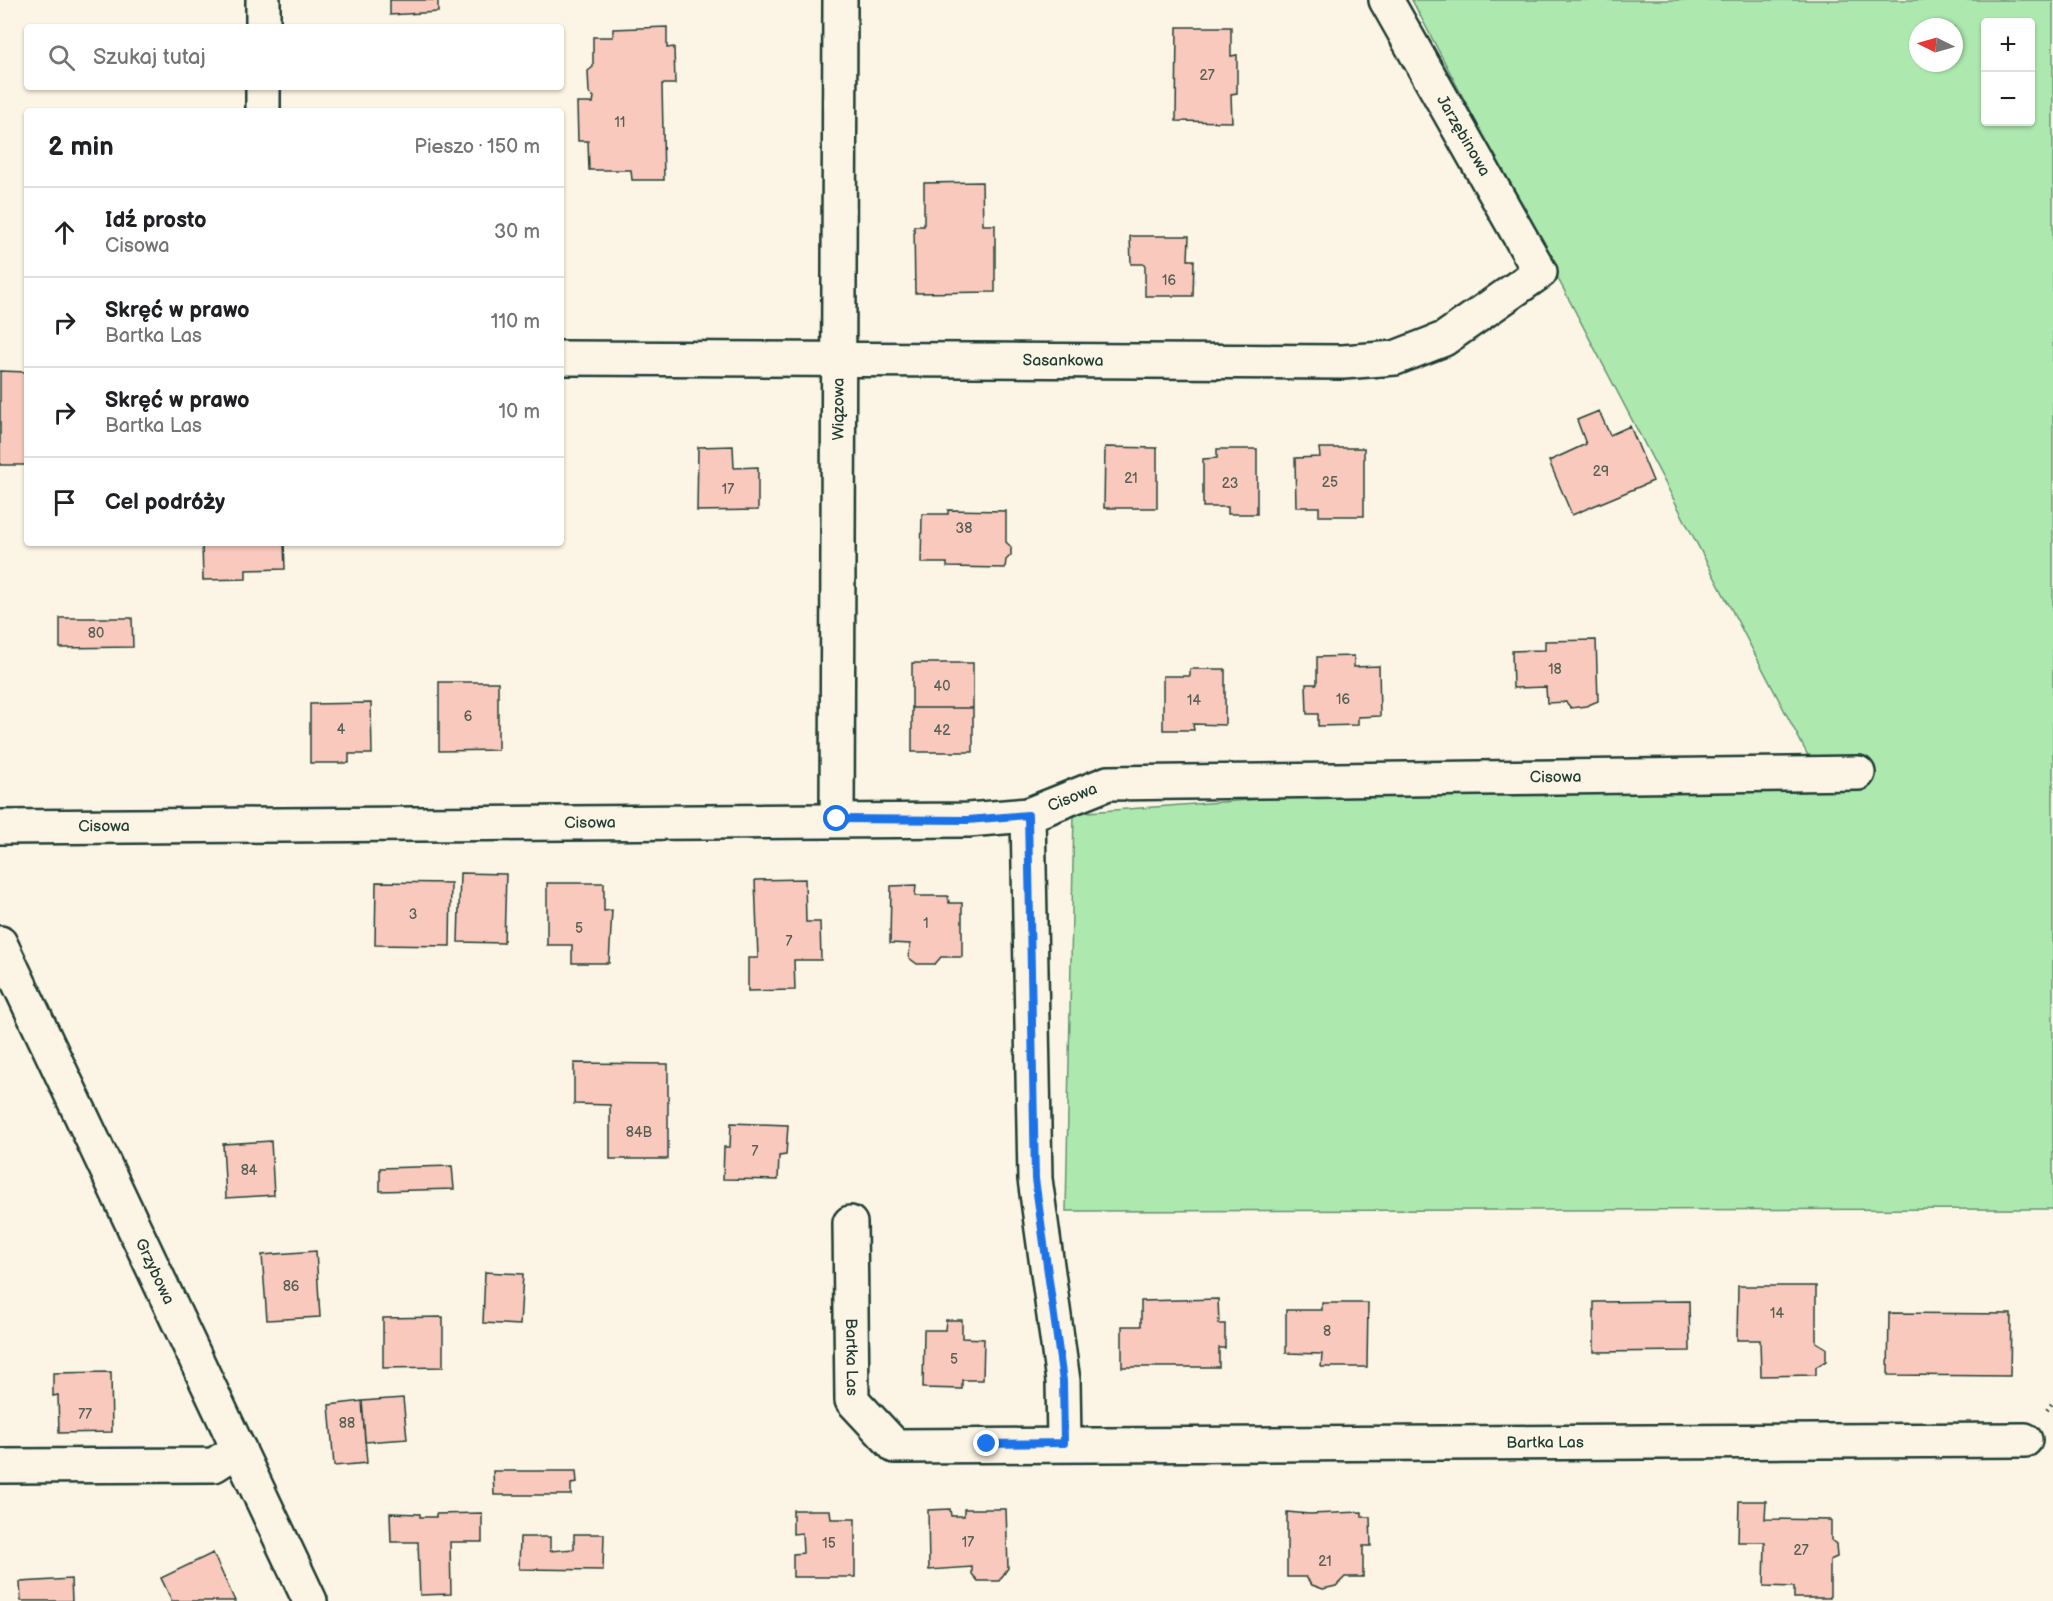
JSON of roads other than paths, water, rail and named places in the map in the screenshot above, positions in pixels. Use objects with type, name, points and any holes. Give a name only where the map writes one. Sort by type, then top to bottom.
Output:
[{"type":"street","points":[[263,0],[263,24]]},
{"type":"street","name":"Wiązowa","points":[[837,819],[840,0]]},
{"type":"street","name":"Jarzębinowa","points":[[1386,0],[1540,272]]},
{"type":"street","points":[[263,90],[263,108]]},
{"type":"street","name":"Sasankowa","points":[[564,358],[1343,362],[1395,358],[1444,339],[1540,272]]},
{"type":"street","name":"Cisowa","points":[[0,827],[837,819],[968,820],[1028,815],[1108,783],[1858,773]]},
{"type":"street","points":[[1028,815],[1035,1179],[1063,1381],[1064,1443]]},
{"type":"street","name":"Grzybowa","points":[[2,950],[310,1601]]},
{"type":"street","name":"Bartka Las","points":[[850,1223],[852,1400],[895,1446],[1064,1443],[2025,1440]]},
{"type":"street","points":[[0,1466],[214,1465],[239,1449]]}]
